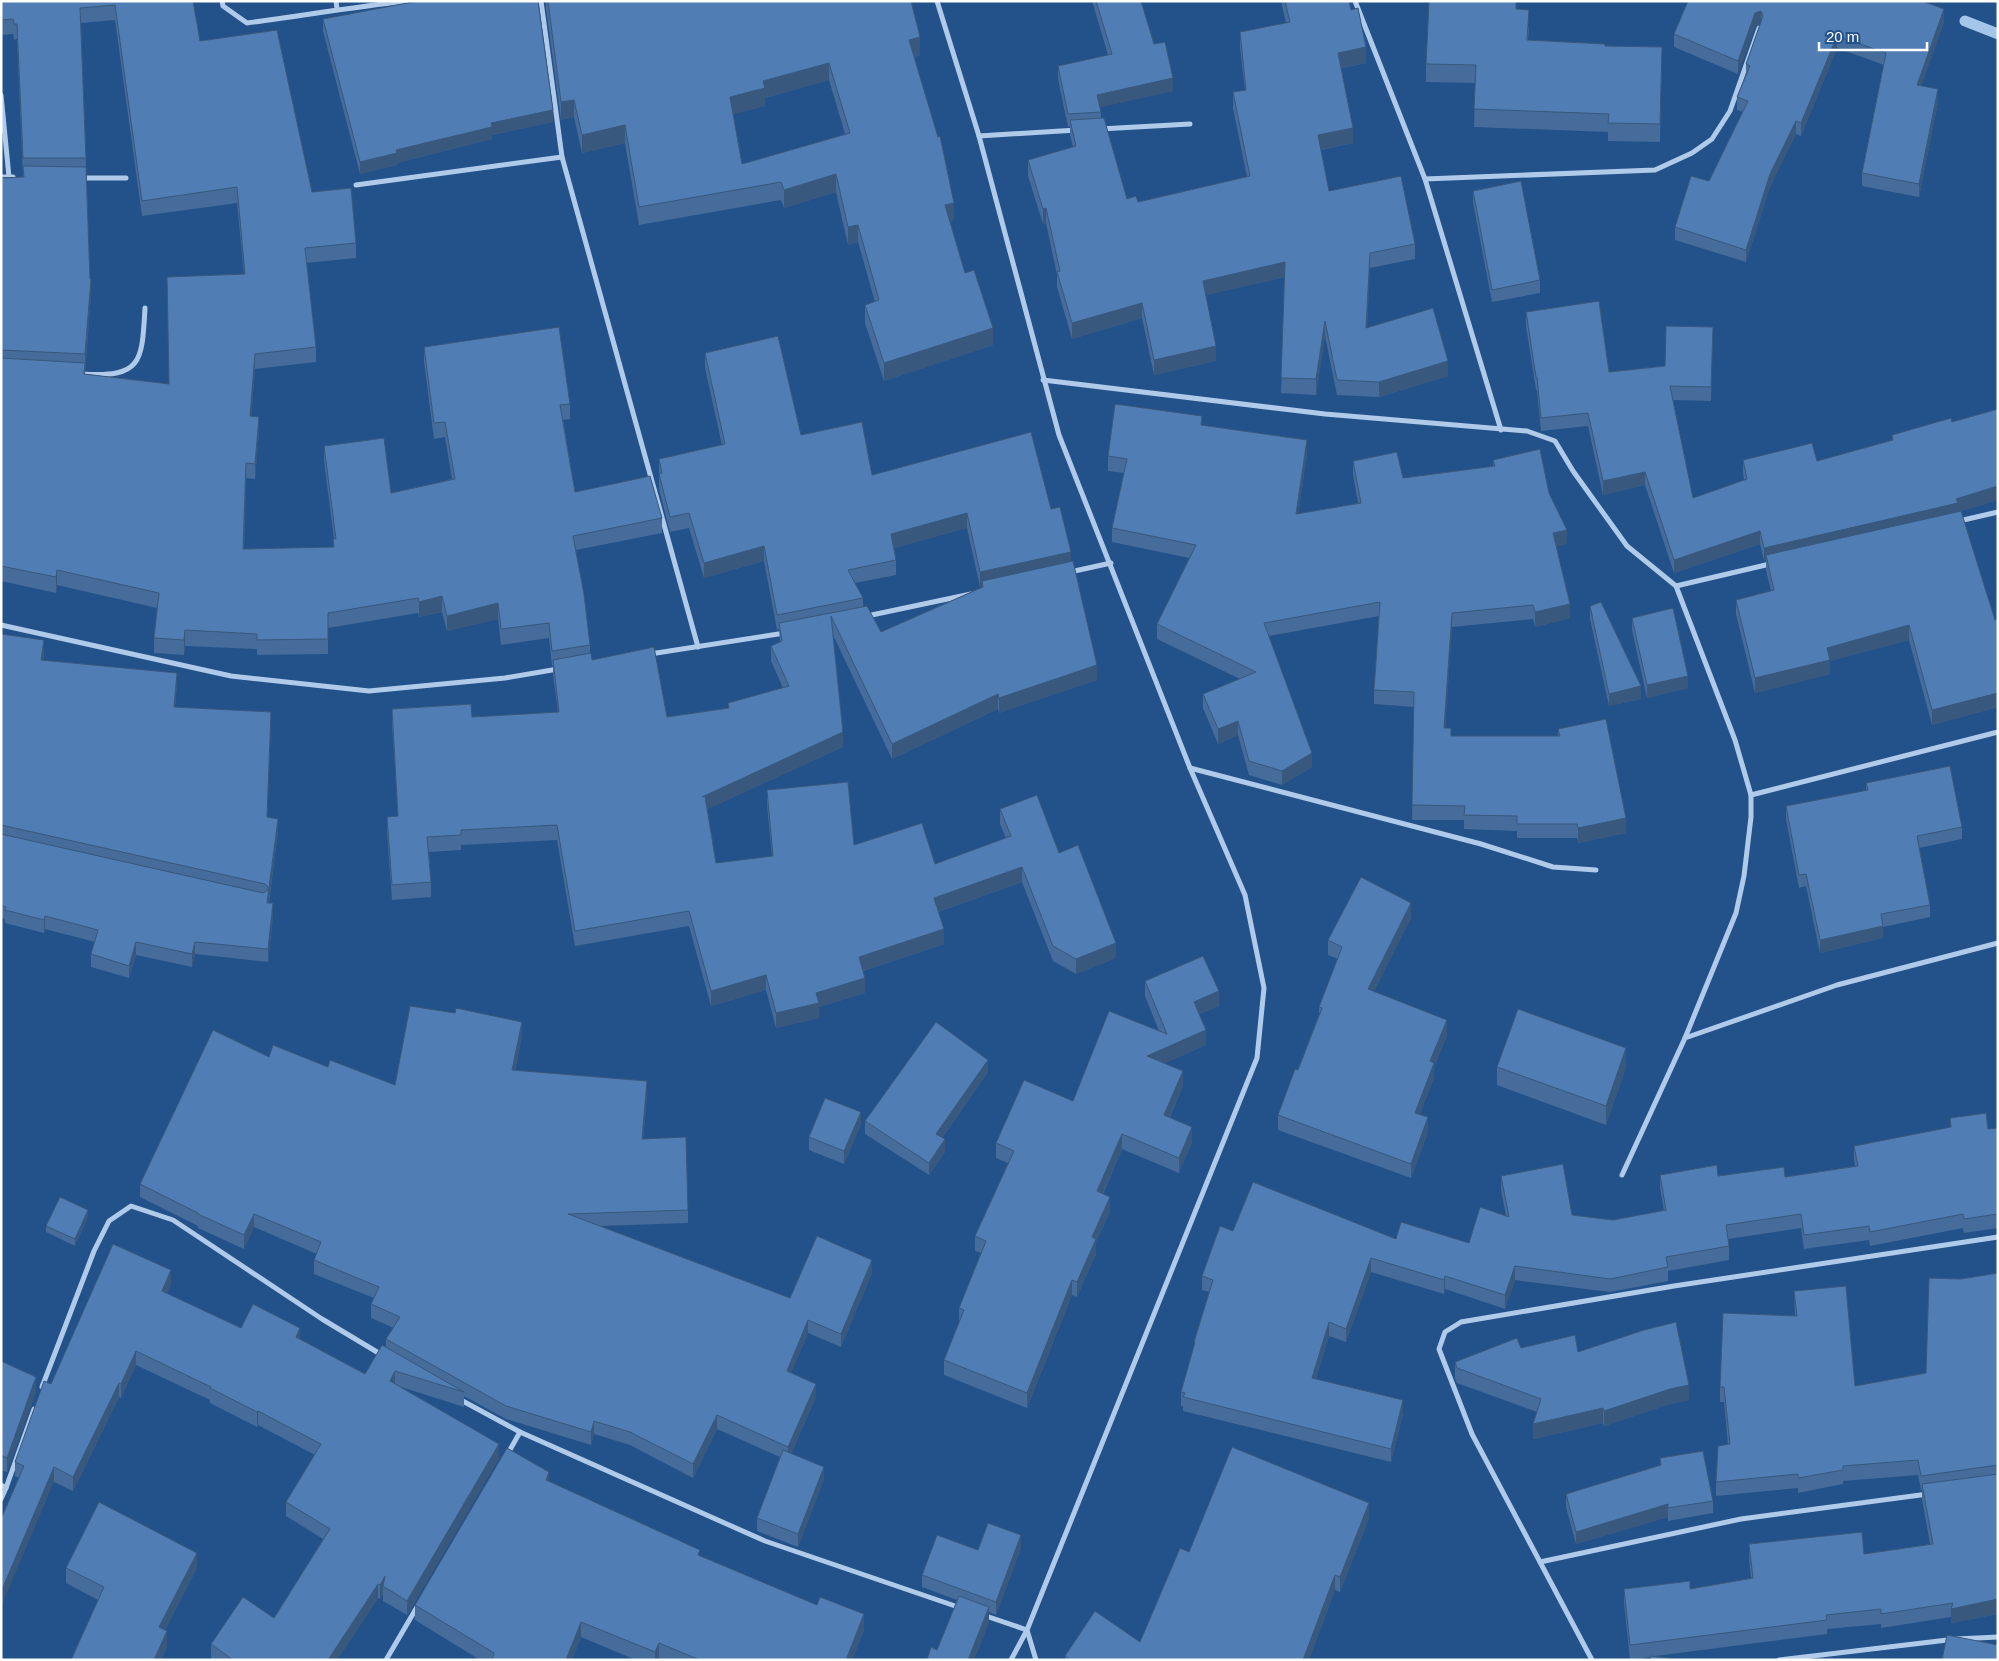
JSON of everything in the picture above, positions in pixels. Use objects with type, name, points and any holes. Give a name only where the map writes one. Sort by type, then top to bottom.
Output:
[{"type":"street","points":[[222,1],[223,6],[247,23],[337,9],[407,1]]},
{"type":"street","points":[[336,1],[337,9]]},
{"type":"street","points":[[541,1],[562,157],[698,647]]},
{"type":"street","points":[[937,1],[979,136],[1059,435],[1111,563],[1190,768],[1245,894],[1264,988],[1257,1058],[1027,1630],[1011,1660]]},
{"type":"street","points":[[1355,1],[1425,179],[1501,430]]},
{"type":"street","points":[[1425,179],[1655,170],[1692,153],[1712,140],[1730,111],[1758,28]]},
{"type":"street","points":[[1,94],[9,177]]},
{"type":"street","points":[[1094,130],[1190,124]]},
{"type":"street","points":[[979,136],[1084,130]]},
{"type":"street","points":[[356,185],[562,157]]},
{"type":"street","points":[[1,177],[19,177]]},
{"type":"street","points":[[77,178],[126,178]]},
{"type":"street","points":[[78,373],[108,375],[120,373],[131,367],[142,352],[145,308]]},
{"type":"street","points":[[1043,380],[1324,414],[1526,431],[1555,441],[1573,471],[1627,546],[1676,586],[1735,740],[1751,794],[1749,837],[1736,913],[1685,1038],[1622,1175]]},
{"type":"street","points":[[1950,523],[1998,512]]},
{"type":"street","points":[[1676,586],[1780,562]]},
{"type":"street","points":[[1063,573],[1111,563]]},
{"type":"street","points":[[862,617],[977,592]]},
{"type":"street","points":[[1,625],[232,676],[370,691],[505,678],[563,668]]},
{"type":"street","points":[[640,656],[795,631]]},
{"type":"street","points":[[1751,794],[1998,732]]},
{"type":"street","points":[[1190,768],[1481,844],[1553,867],[1596,870]]},
{"type":"street","points":[[1685,1038],[1837,985],[1998,943]]},
{"type":"street","points":[[40,1394],[94,1250],[109,1221],[130,1206],[173,1220],[322,1319],[390,1360]]},
{"type":"street","points":[[1592,1660],[1472,1434],[1439,1349],[1445,1332],[1461,1322],[1674,1286],[1998,1237]]},
{"type":"street","points":[[456,1397],[520,1432],[764,1541],[970,1611]]},
{"type":"street","points":[[1,1498],[36,1403]]},
{"type":"street","points":[[505,1457],[520,1432]]},
{"type":"street","points":[[1540,1562],[1741,1519],[1938,1492]]},
{"type":"street","points":[[386,1660],[421,1601]]},
{"type":"street","points":[[980,1614],[1027,1630]]},
{"type":"street","points":[[1027,1630],[1036,1660]]},
{"type":"street","points":[[1779,1660],[1956,1639],[1998,1637]]},
{"type":"building","points":[[1,1],[193,1],[200,41],[277,30],[312,192],[351,188],[356,243],[305,248],[316,347],[255,354],[250,416],[259,417],[255,464],[246,463],[243,549],[334,547],[333,539],[336,539],[324,446],[384,438],[391,493],[455,479],[445,422],[434,423],[424,347],[559,327],[570,404],[560,405],[575,492],[650,476],[662,518],[573,536],[584,594],[590,645],[552,651],[549,623],[501,629],[498,603],[447,616],[442,596],[419,602],[418,598],[328,613],[328,639],[257,640],[257,634],[185,630],[184,640],[154,638],[159,593],[57,570],[56,577],[1,566],[1,358],[85,363],[84,374],[169,384],[167,277],[245,274],[237,187],[142,201],[115,5],[80,8],[86,158],[23,158],[17,24],[14,24],[13,19],[1,20]]},
{"type":"building","points":[[418,1],[538,1],[553,110],[491,123],[492,127],[396,150],[397,153],[360,162],[323,19]]},
{"type":"building","points":[[548,1],[911,1],[920,37],[909,40],[938,137],[940,136],[954,203],[945,205],[965,273],[974,270],[993,328],[884,363],[865,305],[879,300],[858,225],[848,227],[836,174],[784,190],[781,182],[639,207],[625,125],[582,135],[574,100],[561,102]],"holes":[[[829,63],[850,133],[742,164],[730,97],[765,88],[763,81]]]},
{"type":"building","points":[[1096,1],[1141,1],[1154,44],[1165,42],[1173,78],[1097,95],[1101,112],[1068,114],[1058,66],[1112,54]]},
{"type":"building","points":[[1285,1],[1349,1],[1351,10],[1358,8],[1366,47],[1338,53],[1353,128],[1318,135],[1329,191],[1401,176],[1415,244],[1370,253],[1366,328],[1433,308],[1448,361],[1379,382],[1337,380],[1325,321],[1316,379],[1281,378],[1285,262],[1203,281],[1216,346],[1154,360],[1142,303],[1072,323],[1057,272],[1060,271],[1046,208],[1043,209],[1028,160],[1076,146],[1070,120],[1104,118],[1127,199],[1136,196],[1138,202],[1250,176],[1233,92],[1246,90],[1240,32],[1290,22]]},
{"type":"building","points":[[1429,1],[1516,1],[1516,9],[1529,10],[1527,40],[1605,44],[1605,46],[1662,47],[1660,124],[1608,123],[1609,114],[1474,109],[1476,65],[1426,64]]},
{"type":"building","points":[[1688,1],[1922,1],[1944,9],[1917,85],[1938,89],[1919,184],[1862,173],[1886,53],[1837,36],[1801,123],[1796,121],[1770,174],[1746,250],[1675,227],[1691,176],[1709,181],[1748,101],[1737,97],[1750,66],[1746,64],[1763,16],[1761,11],[1755,13],[1738,61],[1674,34]]},
{"type":"building","points":[[23,166],[86,167],[91,279],[85,354],[1,350],[1,178],[24,177]]},
{"type":"building","points":[[1521,181],[1540,280],[1492,290],[1473,191]]},
{"type":"building","points":[[1599,301],[1609,372],[1665,366],[1666,326],[1713,327],[1711,387],[1670,386],[1693,498],[1747,479],[1743,460],[1812,443],[1817,461],[1893,440],[1892,435],[1951,418],[1952,422],[1998,409],[1998,486],[1956,499],[1958,503],[1764,548],[1760,531],[1674,560],[1645,472],[1603,481],[1588,413],[1541,418],[1537,377],[1526,312]]},
{"type":"building","points":[[778,336],[801,435],[862,422],[872,475],[1031,432],[1051,509],[1060,507],[1071,552],[980,572],[967,513],[891,534],[896,560],[848,570],[863,598],[777,615],[764,546],[704,563],[689,513],[670,517],[659,474],[662,473],[659,459],[725,444],[705,353]]},
{"type":"building","points":[[1115,404],[1202,416],[1201,425],[1307,440],[1296,514],[1361,503],[1353,461],[1397,452],[1403,478],[1495,466],[1493,460],[1540,449],[1549,493],[1567,530],[1553,533],[1570,604],[1535,612],[1533,605],[1452,613],[1444,728],[1451,728],[1451,736],[1560,736],[1558,729],[1606,719],[1626,818],[1578,828],[1577,824],[1517,824],[1517,816],[1464,815],[1465,806],[1412,805],[1414,692],[1374,690],[1380,602],[1264,623],[1312,753],[1282,771],[1249,761],[1238,721],[1218,729],[1203,694],[1256,672],[1157,624],[1196,545],[1112,528],[1127,459],[1108,456]]},
{"type":"building","points":[[1961,511],[1995,620],[1998,619],[1998,693],[1932,710],[1909,625],[1827,648],[1830,660],[1755,678],[1736,600],[1774,590],[1766,555]]},
{"type":"building","points":[[1073,561],[1097,665],[999,698],[998,694],[892,744],[831,616],[843,732],[702,797],[705,796],[716,863],[773,856],[767,790],[848,782],[854,845],[922,823],[935,864],[1011,836],[1000,809],[1037,795],[1059,853],[1078,845],[1116,943],[1076,959],[1053,946],[1022,867],[934,898],[944,929],[859,957],[865,978],[816,993],[819,1003],[776,1013],[766,975],[711,991],[689,911],[575,931],[557,825],[461,830],[461,835],[427,837],[431,882],[392,885],[387,817],[398,816],[392,709],[471,704],[472,717],[559,712],[553,660],[591,653],[592,660],[654,647],[667,717],[729,708],[728,703],[789,686],[771,646],[782,641],[779,623],[867,606],[881,632],[983,587],[982,581]]},
{"type":"building","points":[[1601,602],[1641,686],[1609,694],[1590,606]]},
{"type":"building","points":[[1673,608],[1688,676],[1647,685],[1632,618]]},
{"type":"building","points":[[1,634],[44,640],[41,660],[177,673],[174,707],[271,712],[267,817],[278,819],[267,903],[273,903],[268,949],[195,942],[192,954],[136,942],[129,966],[91,954],[98,930],[45,916],[44,920],[5,910],[6,907],[1,905],[1,834],[263,893],[268,890],[268,887],[265,884],[1,825]]},
{"type":"building","points":[[1950,766],[1962,827],[1917,836],[1930,905],[1881,914],[1883,926],[1820,940],[1806,874],[1799,875],[1786,806],[1868,790],[1866,783]]},
{"type":"building","points":[[1361,877],[1411,903],[1368,989],[1447,1020],[1430,1061],[1434,1063],[1415,1113],[1428,1117],[1411,1164],[1278,1115],[1295,1069],[1298,1070],[1322,1008],[1319,1007],[1342,947],[1328,940]]},
{"type":"building","points":[[1203,956],[1219,991],[1194,1002],[1206,1030],[1147,1056],[1183,1071],[1164,1115],[1192,1127],[1179,1158],[1122,1134],[1097,1191],[1110,1197],[1092,1237],[1096,1239],[1077,1282],[1072,1280],[1027,1393],[944,1360],[964,1310],[959,1308],[986,1241],[975,1236],[1014,1151],[996,1143],[1024,1080],[1073,1101],[1109,1011],[1167,1034],[1145,981]]},
{"type":"building","points":[[410,1006],[455,1013],[456,1008],[522,1022],[512,1070],[647,1081],[642,1139],[686,1137],[688,1210],[568,1214],[790,1298],[817,1236],[872,1260],[841,1334],[808,1320],[787,1371],[816,1384],[788,1447],[717,1415],[693,1464],[630,1432],[594,1421],[591,1432],[506,1406],[386,1339],[400,1317],[371,1304],[379,1287],[314,1260],[321,1242],[254,1214],[244,1235],[140,1184],[213,1030],[269,1057],[273,1045],[328,1067],[330,1060],[395,1085]]},
{"type":"building","points":[[1518,1009],[1626,1048],[1606,1106],[1497,1067]]},
{"type":"building","points":[[936,1022],[988,1060],[936,1134],[945,1139],[929,1163],[865,1121]]},
{"type":"building","points":[[825,1098],[861,1112],[844,1151],[809,1137]]},
{"type":"building","points":[[1986,1113],[1988,1129],[1998,1128],[1998,1214],[1964,1219],[1963,1214],[1870,1232],[1869,1226],[1804,1235],[1801,1214],[1726,1225],[1729,1246],[1666,1257],[1668,1267],[1610,1279],[1515,1266],[1505,1295],[1445,1276],[1444,1280],[1371,1258],[1346,1329],[1329,1322],[1312,1378],[1403,1400],[1391,1449],[1183,1397],[1185,1393],[1181,1392],[1213,1280],[1202,1276],[1220,1226],[1233,1231],[1253,1182],[1396,1239],[1401,1222],[1469,1243],[1480,1207],[1509,1217],[1501,1176],[1563,1164],[1572,1215],[1613,1220],[1666,1210],[1660,1175],[1717,1165],[1718,1176],[1784,1167],[1785,1177],[1858,1166],[1854,1146],[1951,1127],[1950,1118]]},
{"type":"building","points":[[60,1197],[88,1210],[75,1239],[46,1226]]},
{"type":"building","points":[[113,1244],[171,1270],[162,1291],[241,1328],[253,1304],[300,1328],[296,1337],[365,1374],[382,1345],[464,1392],[395,1371],[390,1381],[499,1444],[407,1601],[383,1586],[385,1576],[328,1660],[233,1660],[211,1644],[243,1597],[274,1618],[330,1529],[286,1502],[321,1444],[211,1387],[136,1351],[73,1477],[54,1467],[1,1592],[1,1519],[24,1466],[15,1462],[44,1381],[51,1384]]},
{"type":"building","points":[[1998,1273],[1998,1465],[1921,1476],[1918,1460],[1843,1466],[1843,1470],[1798,1478],[1798,1474],[1716,1482],[1718,1446],[1730,1444],[1724,1387],[1720,1387],[1723,1313],[1797,1316],[1794,1291],[1846,1286],[1855,1386],[1926,1373],[1929,1278],[1961,1279]]},
{"type":"building","points":[[1676,1322],[1689,1385],[1670,1389],[1604,1411],[1603,1408],[1533,1424],[1541,1399],[1457,1368],[1455,1362],[1517,1338],[1521,1348],[1575,1335],[1578,1352],[1644,1330]]},
{"type":"building","points":[[1,1361],[36,1377],[7,1458],[1,1455]]},
{"type":"building","points":[[1232,1447],[1369,1503],[1340,1577],[1335,1575],[1303,1660],[1070,1660],[1065,1656],[1095,1611],[1140,1642],[1180,1548],[1189,1552]]},
{"type":"building","points":[[507,1448],[549,1472],[546,1480],[700,1550],[698,1555],[817,1605],[820,1597],[864,1614],[846,1660],[700,1660],[659,1643],[655,1652],[581,1622],[566,1660],[492,1660],[494,1653],[415,1605]]},
{"type":"building","points":[[783,1450],[824,1467],[798,1534],[757,1518]]},
{"type":"building","points":[[1703,1451],[1713,1501],[1668,1508],[1668,1504],[1576,1532],[1566,1494],[1661,1465],[1660,1458]]},
{"type":"building","points":[[1998,1474],[1998,1599],[1951,1609],[1953,1603],[1881,1614],[1881,1609],[1826,1615],[1827,1620],[1630,1645],[1624,1589],[1690,1581],[1690,1589],[1753,1578],[1749,1544],[1862,1532],[1864,1554],[1933,1544],[1922,1484]]},
{"type":"building","points":[[99,1502],[197,1553],[159,1627],[167,1631],[154,1660],[71,1660],[104,1587],[66,1568]]},
{"type":"building","points":[[988,1523],[1021,1535],[996,1602],[922,1575],[937,1535],[978,1550]]},
{"type":"building","points":[[959,1596],[989,1607],[968,1660],[927,1660],[931,1647],[937,1650]]},
{"type":"building","points":[[1947,1635],[1998,1645],[1998,1660],[1942,1660]]},
{"type":"building","points":[[1650,1656],[1683,1660],[1651,1660]]},
{"type":"waterway","points":[[1965,21],[1998,34]]}]
